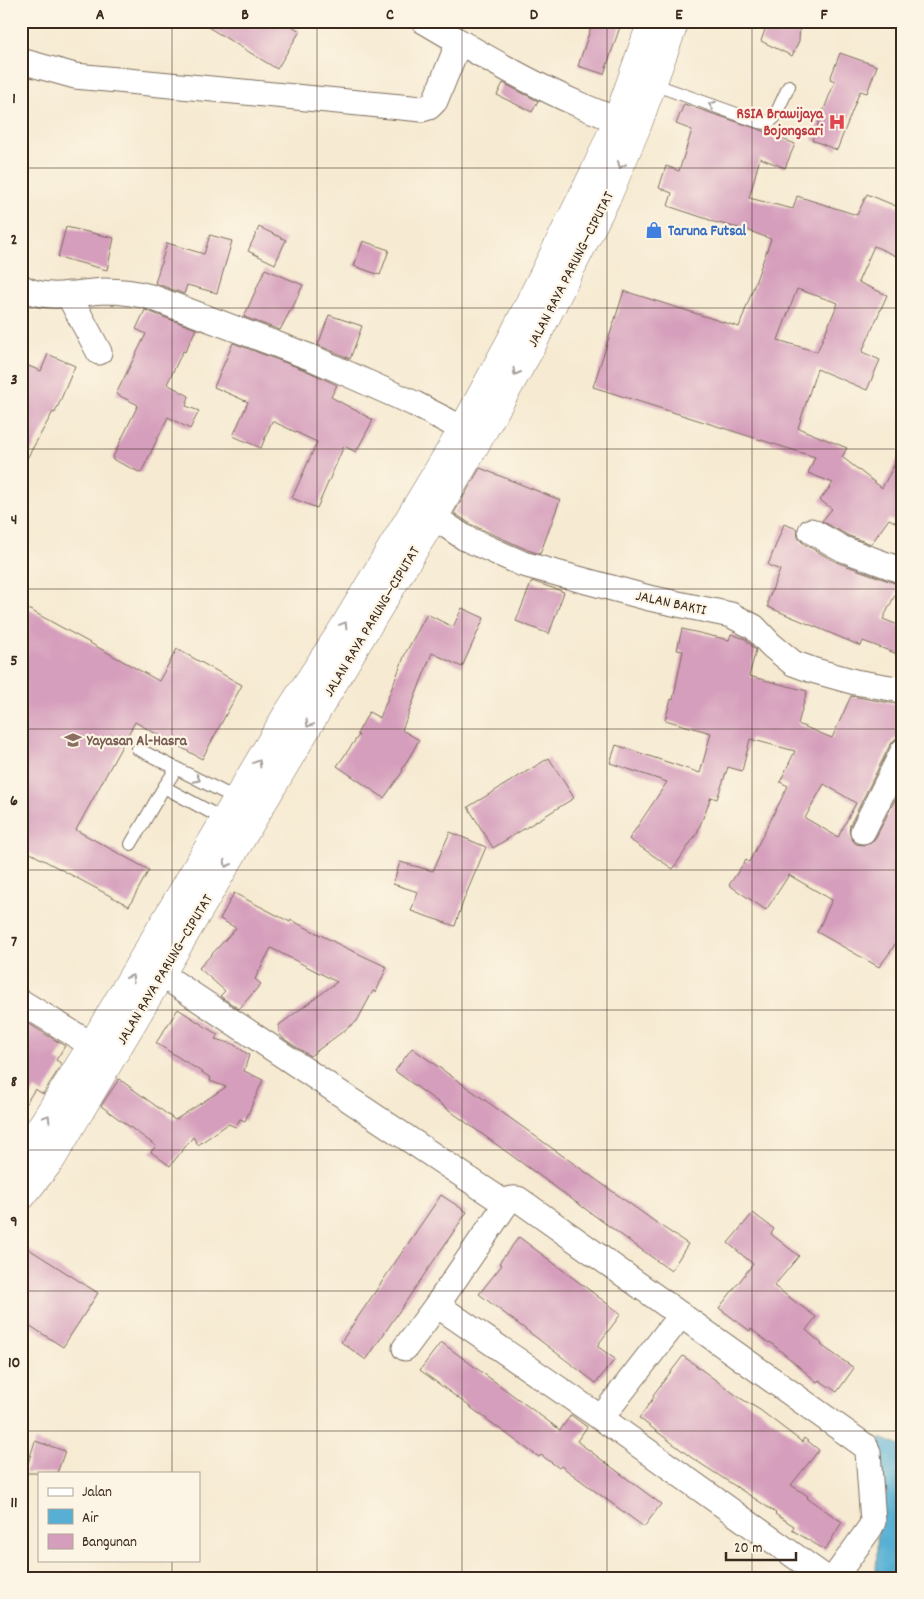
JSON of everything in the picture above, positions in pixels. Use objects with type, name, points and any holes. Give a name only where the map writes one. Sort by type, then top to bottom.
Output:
[{"type":"highway","name":"JALAN RAYA PARUNG—CIPUTAT","points":[[21,1159],[236,812],[356,645],[434,517],[530,348],[608,195],[652,21]]},
{"type":"highway","name":"JALAN RAYA PARUNG—CIPUTAT","points":[[21,1197],[50,1160],[161,974],[236,812],[286,716],[341,632],[463,429],[510,342],[594,173],[653,84],[675,21]]},
{"type":"street","points":[[424,21],[552,93],[627,123]]},
{"type":"street","points":[[21,61],[75,76],[422,109],[429,107],[435,100],[459,42]]},
{"type":"street","points":[[21,287],[43,295],[118,291],[151,297],[310,357],[415,404],[463,429]]},
{"type":"street","points":[[68,294],[99,352]]},
{"type":"street","name":"JALAN BAKTI","points":[[434,517],[465,538],[523,564],[649,598],[731,616],[754,627],[771,645],[793,663],[855,682],[903,690]]},
{"type":"street","points":[[811,531],[843,549],[903,571]]},
{"type":"street","points":[[863,831],[903,751]]},
{"type":"street","points":[[161,974],[506,1204]]},
{"type":"street","points":[[21,1002],[92,1045]]},
{"type":"street","points":[[404,1348],[437,1305],[509,1200],[513,1198],[518,1199],[865,1446],[868,1452],[873,1522],[870,1528],[837,1574],[831,1578],[824,1577],[601,1418],[437,1305]]},
{"type":"street","points":[[601,1418],[680,1316]]},
{"type":"lane","points":[[653,84],[758,122],[767,123],[774,118],[789,86]]},
{"type":"lane","points":[[138,749],[177,768],[236,812]]},
{"type":"lane","points":[[131,844],[177,768]]},
{"type":"lane","points":[[164,787],[236,812]]},
{"type":"water","points":[[881,1438],[903,1447],[903,1578],[873,1578],[876,1574]]},
{"type":"building","points":[[198,21],[284,21],[300,31],[277,69]]},
{"type":"building","points":[[593,21],[622,21],[604,74],[578,66]]},
{"type":"building","points":[[768,21],[800,21],[799,41],[792,56],[761,41]]},
{"type":"building","points":[[840,53],[877,66],[867,93],[860,91],[837,150],[812,140],[835,81],[830,79]]},
{"type":"building","points":[[503,83],[538,101],[532,112],[497,95]]},
{"type":"building","points":[[684,104],[761,130],[795,144],[785,168],[760,158],[749,198],[793,209],[797,196],[857,215],[867,194],[903,209],[903,259],[874,246],[858,282],[887,295],[862,352],[880,360],[867,390],[817,369],[798,428],[847,448],[842,457],[882,488],[903,449],[903,526],[889,519],[871,544],[849,536],[822,521],[832,509],[820,500],[833,483],[808,473],[815,457],[593,387],[624,291],[739,327],[771,239],[668,206],[672,193],[659,188],[666,166],[679,171],[692,130],[676,124]],"holes":[[[797,289],[838,303],[817,352],[778,340]]]},
{"type":"building","points":[[66,227],[114,238],[107,270],[58,257]]},
{"type":"building","points":[[259,227],[286,240],[275,264],[248,251]]},
{"type":"building","points":[[210,235],[232,241],[217,293],[187,285],[184,294],[155,283],[167,243],[204,254]]},
{"type":"building","points":[[363,241],[389,250],[380,275],[354,266]]},
{"type":"building","points":[[265,269],[303,285],[280,330],[244,317]]},
{"type":"building","points":[[145,310],[196,329],[167,384],[189,396],[186,406],[199,411],[190,429],[168,417],[141,473],[112,459],[138,405],[116,394],[146,334],[136,329]]},
{"type":"building","points":[[329,315],[362,326],[350,359],[318,345]]},
{"type":"building","points":[[233,343],[305,370],[337,385],[331,397],[373,420],[356,452],[344,446],[317,508],[292,498],[317,442],[272,421],[261,448],[233,436],[248,402],[214,387]]},
{"type":"building","points":[[48,354],[75,366],[55,413],[53,412],[21,469],[21,375],[26,365],[41,371]]},
{"type":"building","points":[[480,468],[560,500],[540,554],[472,525],[454,513]]},
{"type":"building","points":[[784,524],[797,529],[798,538],[804,544],[836,562],[900,585],[883,619],[903,627],[903,656],[863,641],[861,646],[768,607],[768,600],[780,570],[768,565]]},
{"type":"building","points":[[532,581],[564,592],[549,634],[516,621]]},
{"type":"building","name":"Yayasan Al-Hasra","points":[[21,605],[159,681],[177,649],[242,685],[202,759],[135,722],[76,830],[149,870],[129,906],[21,848],[21,799],[28,786],[21,782]]},
{"type":"building","points":[[462,608],[484,618],[462,667],[432,653],[402,730],[419,740],[403,771],[384,798],[337,766],[359,735],[357,734],[369,712],[380,718],[406,652],[427,614],[453,627]]},
{"type":"building","points":[[682,629],[729,640],[731,634],[745,639],[756,650],[749,676],[807,691],[798,724],[832,738],[851,696],[903,706],[903,733],[901,737],[895,739],[890,745],[850,825],[849,831],[851,838],[856,844],[864,845],[871,843],[876,837],[901,788],[903,789],[903,930],[879,967],[817,932],[832,900],[789,875],[766,910],[729,885],[746,860],[749,862],[788,786],[780,782],[795,751],[750,739],[742,771],[728,767],[717,799],[711,797],[697,833],[673,869],[629,839],[667,782],[610,763],[616,745],[700,773],[711,733],[665,720],[671,699],[673,700],[683,651],[677,650]],"holes":[[[824,784],[856,803],[838,837],[805,818]]]},
{"type":"building","points":[[549,758],[574,798],[493,848],[468,807]]},
{"type":"building","points":[[450,832],[486,847],[455,926],[411,911],[418,892],[393,884],[400,862],[433,871]]},
{"type":"building","points":[[234,893],[290,922],[291,920],[387,967],[376,992],[373,991],[357,1021],[310,1056],[284,1039],[279,1033],[279,1025],[337,982],[271,948],[255,979],[261,984],[239,1009],[220,996],[225,991],[199,968],[236,928],[220,919]]},
{"type":"building","points":[[178,1009],[218,1035],[215,1039],[233,1044],[249,1055],[244,1071],[263,1080],[245,1121],[240,1119],[236,1127],[228,1124],[198,1145],[193,1137],[170,1166],[151,1152],[156,1146],[101,1106],[119,1079],[175,1120],[226,1087],[210,1081],[211,1078],[156,1043]]},
{"type":"building","points":[[21,1019],[65,1046],[56,1060],[62,1064],[43,1094],[35,1089],[21,1111]]},
{"type":"building","points":[[412,1048],[688,1244],[671,1271],[395,1071]]},
{"type":"building","points":[[441,1195],[467,1212],[366,1360],[341,1342]]},
{"type":"building","points":[[753,1213],[774,1229],[771,1234],[799,1256],[774,1286],[816,1317],[806,1330],[821,1345],[854,1368],[837,1392],[819,1380],[817,1382],[770,1342],[751,1329],[750,1331],[719,1308],[753,1264],[728,1243]]},
{"type":"building","points":[[519,1237],[621,1314],[597,1346],[615,1359],[596,1383],[479,1294],[502,1265],[499,1263]]},
{"type":"building","points":[[21,1244],[98,1293],[63,1347],[21,1320]]},
{"type":"building","points":[[441,1342],[560,1430],[571,1415],[587,1427],[577,1441],[661,1504],[644,1527],[561,1466],[559,1468],[541,1455],[539,1457],[523,1446],[420,1370]]},
{"type":"building","points":[[683,1356],[802,1442],[804,1438],[819,1450],[791,1485],[842,1522],[825,1550],[792,1530],[794,1526],[692,1458],[639,1418],[654,1397],[653,1395]]},
{"type":"building","points":[[35,1441],[65,1451],[57,1472],[25,1473]]},
{"type":"place","name":"RSIA Brawijaya Bojongsari","points":[[837,122]]},
{"type":"place","name":"Taruna Futsal","points":[[654,230]]},
{"type":"place","name":"Yayasan Al-Hasra","points":[[73,740]]}]
